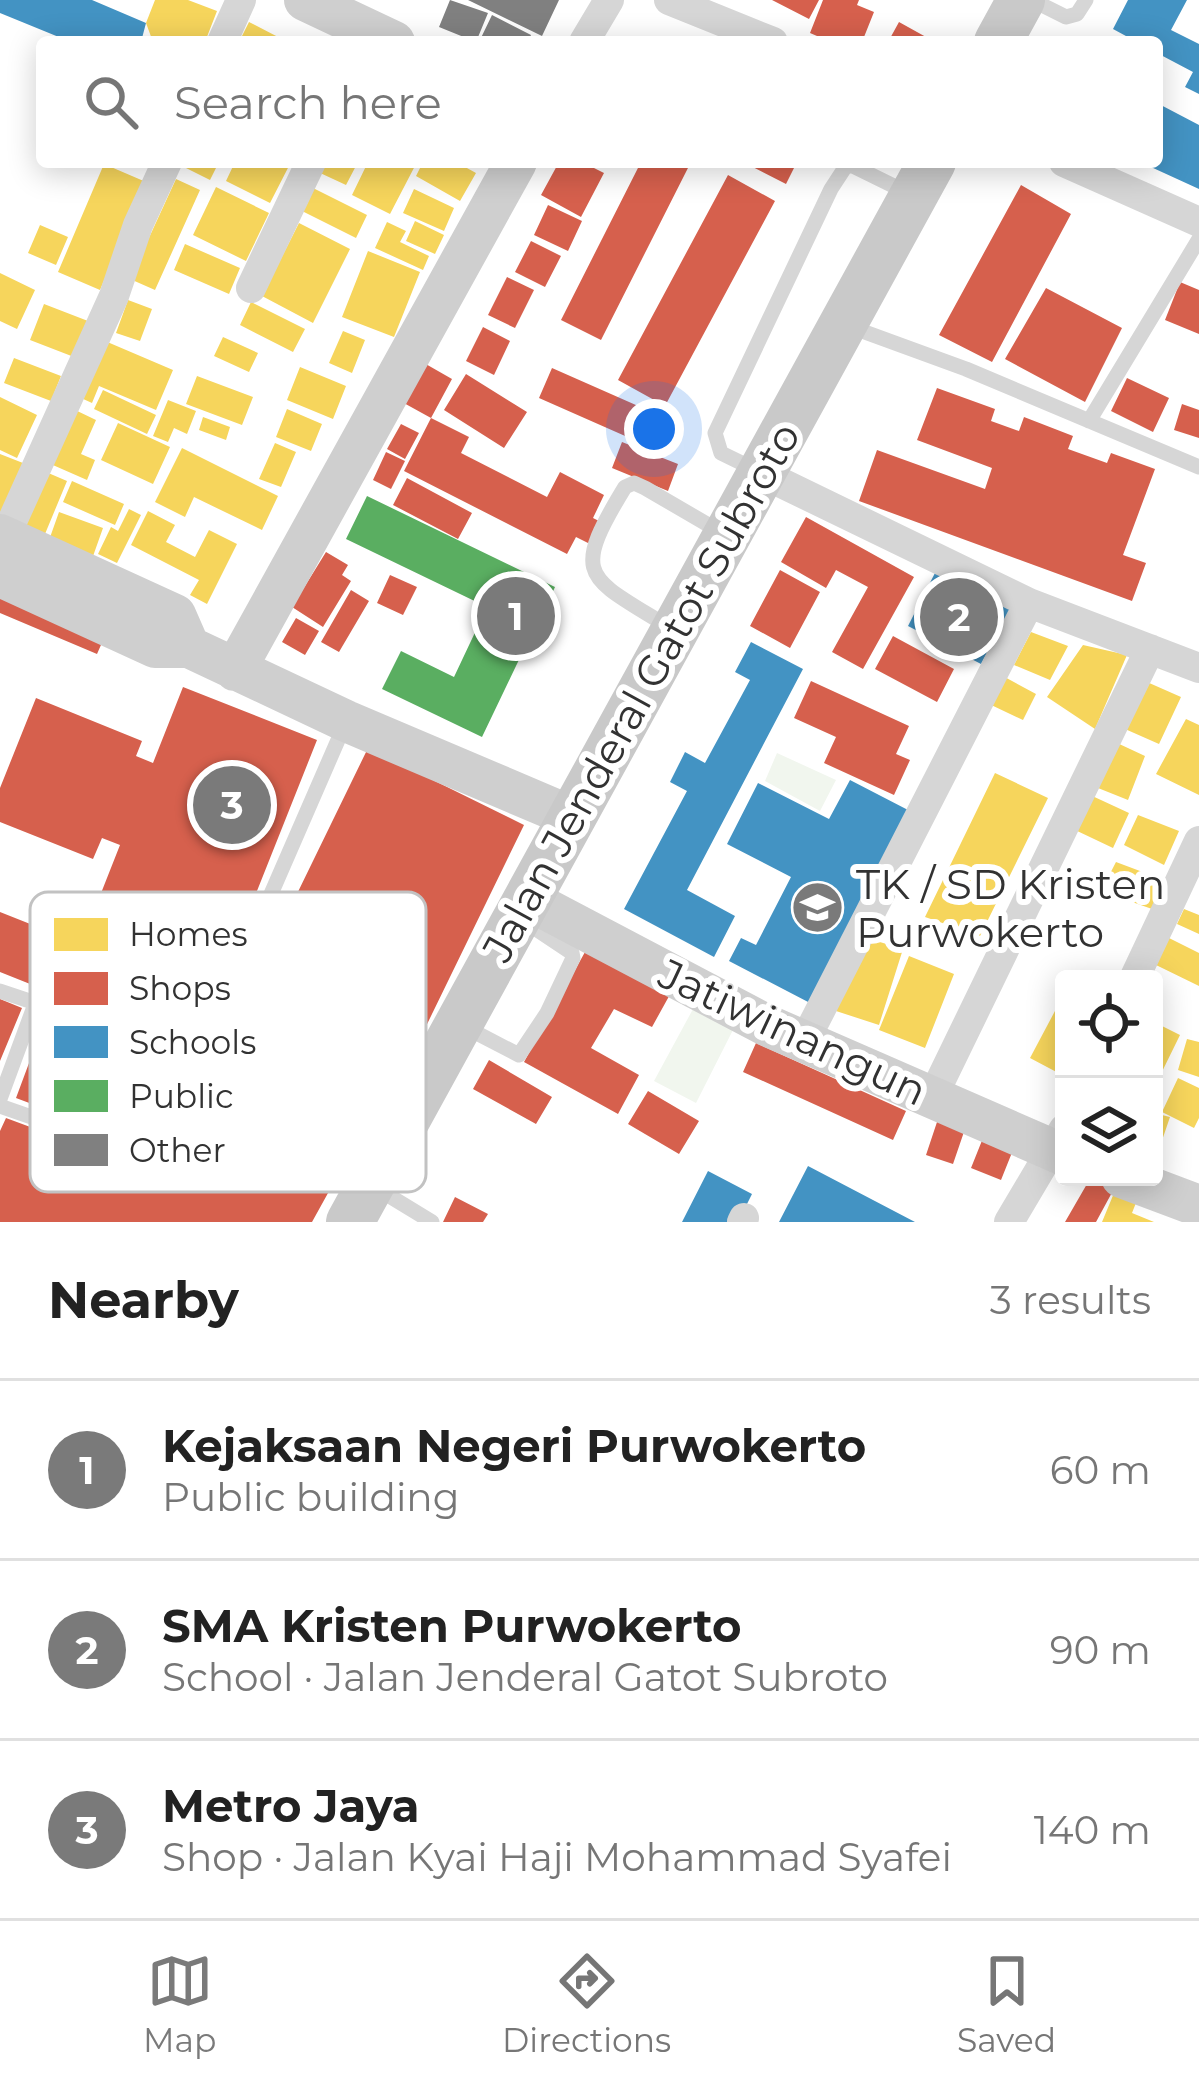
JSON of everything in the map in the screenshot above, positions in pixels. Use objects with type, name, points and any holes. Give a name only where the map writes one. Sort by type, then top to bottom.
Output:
[{"type":"main road","points":[[1001,36],[1021,0]]},
{"type":"main road","name":"Jalan Jenderal Gatot Subroto","points":[[426,1082],[923,179]]},
{"type":"street","points":[[225,36],[241,0]]},
{"type":"street","points":[[588,36],[609,0]]},
{"type":"street","points":[[669,0],[758,36]]},
{"type":"street","points":[[311,1],[374,36]]},
{"type":"street","points":[[164,168],[114,296],[2,549],[175,616],[189,647],[346,721],[572,817]]},
{"type":"street","points":[[251,288],[308,168]]},
{"type":"street","points":[[235,670],[513,168]]},
{"type":"street","points":[[1078,168],[1199,222]]},
{"type":"street","points":[[761,473],[1029,603],[1199,668]]},
{"type":"street","points":[[804,1042],[1029,603]]},
{"type":"street","points":[[932,1098],[1150,649]]},
{"type":"street","points":[[1138,970],[1199,841]]},
{"type":"street","name":"Jatiwinangun","points":[[522,908],[804,1042],[932,1098],[1055,1143]]},
{"type":"street","points":[[1009,1222],[1055,1154]]},
{"type":"street","points":[[1155,1186],[1196,1197]]},
{"type":"lane","points":[[1032,0],[1066,17],[1077,14],[1086,0]]},
{"type":"lane","points":[[761,473],[721,453],[715,433],[845,168]]},
{"type":"lane","points":[[865,168],[923,179]]},
{"type":"lane","points":[[1089,422],[1199,239]]},
{"type":"lane","points":[[842,324],[966,369],[1199,467]]},
{"type":"lane","points":[[674,630],[601,584],[592,571],[591,555],[619,496],[634,483],[727,535]]},
{"type":"lane","points":[[272,892],[346,721]]},
{"type":"lane","points":[[459,1023],[519,1055],[547,1013],[573,962],[572,952],[522,908]]},
{"type":"lane","points":[[0,991],[30,1002]]},
{"type":"lane","points":[[30,1018],[0,1103],[30,1114]]},
{"type":"lane","points":[[360,1203],[432,1222]]},
{"type":"shaded area","points":[[777,753],[836,780],[820,811],[765,781]]},
{"type":"shaded area","points":[[693,1009],[734,1028],[696,1103],[654,1081]]},
{"type":"building: Homes","points":[[155,0],[188,0],[217,11],[207,36],[151,36],[146,23]]},
{"type":"building: Homes","points":[[249,22],[276,36],[242,36]]},
{"type":"building: Homes","points":[[102,168],[146,182],[100,290],[58,272]]},
{"type":"building: Homes","points":[[186,168],[216,168],[210,180]]},
{"type":"building: Homes","points":[[232,168],[288,168],[270,203],[226,181]]},
{"type":"building: Homes","points":[[320,168],[355,168],[346,185],[318,172]]},
{"type":"building: Homes","points":[[365,168],[414,168],[390,214],[352,195]]},
{"type":"building: Homes","points":[[420,168],[467,168],[476,173],[460,201],[416,176]]},
{"type":"building: Homes","points":[[176,179],[200,190],[155,290],[130,279]]},
{"type":"building: Homes","points":[[216,187],[269,213],[246,261],[193,235]]},
{"type":"building: Homes","points":[[313,188],[367,215],[356,238],[302,211]]},
{"type":"building: Homes","points":[[414,189],[454,208],[444,231],[403,213]]},
{"type":"building: Homes","points":[[415,221],[444,235],[435,254],[406,241]]},
{"type":"building: Homes","points":[[387,222],[406,231],[400,242],[429,256],[423,270],[375,248]]},
{"type":"building: Homes","points":[[299,223],[350,249],[313,323],[262,296]]},
{"type":"building: Homes","points":[[40,225],[68,237],[56,265],[28,253]]},
{"type":"building: Homes","points":[[185,244],[240,268],[229,294],[174,270]]},
{"type":"building: Homes","points":[[368,251],[420,272],[394,337],[342,317]]},
{"type":"building: Homes","points":[[0,273],[35,290],[17,329],[0,321]]},
{"type":"building: Homes","points":[[128,300],[152,309],[140,341],[116,333]]},
{"type":"building: Homes","points":[[251,302],[305,329],[293,352],[240,325]]},
{"type":"building: Homes","points":[[44,304],[88,321],[74,357],[30,340]]},
{"type":"building: Homes","points":[[343,331],[365,340],[352,373],[329,363]]},
{"type":"building: Homes","points":[[223,337],[258,353],[249,372],[214,356]]},
{"type":"building: Homes","points":[[105,341],[173,370],[156,410],[99,386],[92,403],[81,398]]},
{"type":"building: Homes","points":[[14,358],[61,376],[51,401],[4,383]]},
{"type":"building: Homes","points":[[300,367],[346,386],[333,419],[287,400]]},
{"type":"building: Homes","points":[[197,376],[253,397],[242,425],[186,404]]},
{"type":"building: Homes","points":[[103,390],[156,415],[147,434],[94,409]]},
{"type":"building: Homes","points":[[0,397],[37,415],[17,458],[0,450]]},
{"type":"building: Homes","points":[[168,400],[196,411],[187,434],[174,428],[168,442],[153,436]]},
{"type":"building: Homes","points":[[71,408],[96,420],[81,454],[95,460],[87,480],[46,462]]},
{"type":"building: Homes","points":[[287,409],[322,424],[311,451],[276,437]]},
{"type":"building: Homes","points":[[203,417],[230,427],[226,440],[199,430]]},
{"type":"building: Homes","points":[[118,423],[170,447],[153,484],[101,460]]},
{"type":"building: Homes","points":[[275,443],[296,452],[281,487],[259,479]]},
{"type":"building: Homes","points":[[182,448],[278,496],[262,530],[194,497],[185,517],[155,502]]},
{"type":"building: Homes","points":[[0,454],[23,463],[0,520]]},
{"type":"building: Homes","points":[[39,469],[67,481],[45,534],[17,522]]},
{"type":"building: Homes","points":[[72,481],[124,504],[115,525],[63,502]]},
{"type":"building: Homes","points":[[129,509],[141,515],[117,563],[98,554],[111,527],[118,531]]},
{"type":"building: Homes","points":[[148,511],[175,525],[166,542],[195,557],[209,530],[237,544],[207,604],[190,595],[199,580],[131,545]]},
{"type":"building: Homes","points":[[59,512],[103,528],[92,559],[48,543]]},
{"type":"building: Homes","points":[[1031,632],[1068,646],[1050,680],[1014,665]]},
{"type":"building: Homes","points":[[1083,645],[1127,655],[1095,729],[1047,697]]},
{"type":"building: Homes","points":[[1001,675],[1036,694],[1023,720],[987,703]]},
{"type":"building: Homes","points":[[1147,682],[1181,697],[1159,744],[1125,729]]},
{"type":"building: Homes","points":[[1186,719],[1199,725],[1199,795],[1156,774]]},
{"type":"building: Homes","points":[[1115,742],[1145,756],[1128,800],[1093,786]]},
{"type":"building: Homes","points":[[995,773],[1048,798],[980,936],[925,917]]},
{"type":"building: Homes","points":[[1088,794],[1129,813],[1113,848],[1073,829]]},
{"type":"building: Homes","points":[[1138,815],[1179,831],[1164,865],[1124,845]]},
{"type":"building: Homes","points":[[1116,862],[1164,880],[1152,909],[1101,891]]},
{"type":"building: Homes","points":[[1184,909],[1199,915],[1199,934],[1177,924]]},
{"type":"building: Homes","points":[[860,936],[903,949],[879,1025],[836,1011]]},
{"type":"building: Homes","points":[[1169,938],[1199,953],[1199,986],[1156,965]]},
{"type":"building: Homes","points":[[909,956],[954,974],[925,1048],[879,1030]]},
{"type":"building: Homes","points":[[1055,1011],[1055,1071],[1030,1058]]},
{"type":"building: Homes","points":[[1163,1026],[1180,1035],[1163,1070]]},
{"type":"building: Homes","points":[[1187,1039],[1199,1042],[1199,1077],[1178,1070]]},
{"type":"building: Homes","points":[[1178,1078],[1199,1088],[1199,1118],[1194,1128],[1163,1110]]},
{"type":"building: Homes","points":[[1117,1186],[1131,1186],[1141,1190],[1132,1213],[1154,1222],[1102,1222]]},
{"type":"building: Shops","points":[[772,0],[819,0],[809,19]]},
{"type":"building: Shops","points":[[823,0],[859,0],[857,5],[874,12],[864,36],[810,33]]},
{"type":"building: Shops","points":[[899,22],[924,36],[891,36]]},
{"type":"building: Shops","points":[[556,168],[594,168],[604,173],[581,217],[541,195]]},
{"type":"building: Shops","points":[[638,168],[688,168],[601,340],[561,320]]},
{"type":"building: Shops","points":[[755,168],[794,168],[786,184]]},
{"type":"building: Shops","points":[[728,175],[775,201],[665,406],[618,380]]},
{"type":"building: Shops","points":[[1021,185],[1071,214],[992,362],[939,335]]},
{"type":"building: Shops","points":[[548,205],[582,221],[568,251],[534,235]]},
{"type":"building: Shops","points":[[531,241],[561,256],[545,287],[515,272]]},
{"type":"building: Shops","points":[[507,277],[534,290],[515,328],[488,315]]},
{"type":"building: Shops","points":[[1180,282],[1199,290],[1199,334],[1165,320]]},
{"type":"building: Shops","points":[[1046,288],[1122,328],[1085,402],[1005,359]]},
{"type":"building: Shops","points":[[483,327],[510,341],[494,375],[466,361]]},
{"type":"building: Shops","points":[[424,363],[452,379],[431,418],[402,402]]},
{"type":"building: Shops","points":[[552,368],[654,413],[641,443],[539,398]]},
{"type":"building: Shops","points":[[466,374],[527,412],[504,448],[444,410]]},
{"type":"building: Shops","points":[[1127,378],[1169,398],[1153,432],[1111,411]]},
{"type":"building: Shops","points":[[937,388],[995,409],[991,421],[1019,431],[1024,417],[1073,436],[1068,449],[1107,463],[1111,453],[1155,469],[1123,555],[1146,563],[1132,601],[859,501],[877,450],[985,489],[992,468],[917,440]]},
{"type":"building: Shops","points":[[1182,404],[1199,410],[1199,438],[1174,430]]},
{"type":"building: Shops","points":[[431,418],[469,437],[461,453],[547,497],[560,472],[604,495],[593,518],[603,523],[592,545],[576,537],[567,554],[404,471]]},
{"type":"building: Shops","points":[[401,424],[419,433],[405,459],[387,449]]},
{"type":"building: Shops","points":[[622,442],[678,464],[668,491],[612,468]]},
{"type":"building: Shops","points":[[386,452],[405,461],[391,489],[373,480]]},
{"type":"building: Shops","points":[[407,478],[472,513],[458,539],[393,505]]},
{"type":"building: Shops","points":[[806,517],[914,577],[863,669],[832,652],[868,587],[836,570],[826,588],[781,562]]},
{"type":"building: Shops","points":[[326,552],[348,565],[342,575],[351,581],[323,627],[292,607]]},
{"type":"building: Shops","points":[[780,570],[820,592],[790,648],[750,626]]},
{"type":"building: Shops","points":[[390,575],[417,587],[403,615],[377,603]]},
{"type":"building: Shops","points":[[0,582],[108,629],[97,654],[0,613]]},
{"type":"building: Shops","points":[[351,590],[369,601],[339,652],[321,642]]},
{"type":"building: Shops","points":[[296,618],[319,631],[305,655],[282,642]]},
{"type":"building: Shops","points":[[893,636],[954,669],[937,702],[875,669]]},
{"type":"building: Shops","points":[[811,681],[909,726],[896,754],[910,760],[894,795],[824,763],[836,737],[794,718]]},
{"type":"building: Shops","points":[[183,687],[317,740],[257,892],[101,892],[120,845],[102,838],[93,859],[0,822],[0,788],[36,698],[142,741],[136,756],[153,763]]},
{"type":"building: Shops","points":[[368,748],[524,825],[426,1026],[426,892],[298,892]]},
{"type":"building: Shops","points":[[0,912],[30,924],[30,984],[0,972]]},
{"type":"building: Shops","points":[[590,943],[673,989],[652,1027],[614,1009],[591,1048],[639,1075],[618,1114],[524,1062]]},
{"type":"building: Shops","points":[[0,999],[22,1008],[0,1061]]},
{"type":"building: Shops","points":[[756,1043],[906,1111],[893,1140],[743,1072]]},
{"type":"building: Shops","points":[[30,1060],[30,1103],[16,1098]]},
{"type":"building: Shops","points":[[489,1060],[552,1097],[536,1124],[473,1089]]},
{"type":"building: Shops","points":[[648,1091],[699,1121],[679,1154],[628,1124]]},
{"type":"building: Shops","points":[[939,1116],[966,1126],[953,1164],[926,1155]]},
{"type":"building: Shops","points":[[6,1118],[30,1127],[30,1192],[329,1192],[312,1222],[0,1222],[0,1131]]},
{"type":"building: Shops","points":[[985,1133],[1015,1145],[1001,1180],[971,1168]]},
{"type":"building: Shops","points":[[1086,1186],[1115,1187],[1096,1222],[1065,1222]]},
{"type":"building: Shops","points":[[455,1197],[488,1214],[483,1222],[443,1222]]},
{"type":"building: Schools","points":[[0,0],[92,0],[146,23],[143,36],[56,36],[0,13]]},
{"type":"building: Schools","points":[[1128,0],[1187,0],[1171,30],[1199,44],[1199,94],[1185,87],[1193,72],[1163,56],[1163,36],[1126,36],[1113,29]]},
{"type":"building: Schools","points":[[1163,106],[1199,125],[1199,189],[1153,168],[1163,168]]},
{"type":"building: Schools","points":[[937,569],[1011,608],[981,664],[908,626]]},
{"type":"building: Schools","points":[[751,642],[803,669],[687,890],[735,916],[714,957],[624,909],[687,791],[670,782],[685,752],[705,763],[750,680],[735,672]]},
{"type":"building: Schools","name":"TK / SD Kristen Purwokerto","points":[[850,780],[908,810],[810,1003],[729,961],[741,938],[756,945],[791,877],[727,844],[758,783],[829,819]]},
{"type":"building: Schools","points":[[808,1166],[915,1222],[779,1222]]},
{"type":"building: Schools","points":[[708,1171],[752,1194],[738,1222],[682,1222]]},
{"type":"building: Public","points":[[367,496],[555,587],[543,613],[553,619],[538,650],[526,645],[482,737],[382,689],[401,651],[454,677],[487,607],[346,539]]},
{"type":"building: Other","points":[[450,0],[488,13],[478,36],[461,36],[439,27]]},
{"type":"building: Other","points":[[468,0],[559,0],[542,36]]},
{"type":"building: Other","points":[[492,15],[531,35],[531,36],[482,36]]},
{"type":"place","name":"Kejaksaan Negeri Purwokerto","points":[[516,616]]},
{"type":"place","name":"SMA Kristen Purwokerto","points":[[959,617]]},
{"type":"place","name":"Metro Jaya","points":[[232,805]]},
{"type":"place","name":"TK / SD Kristen Purwokerto","points":[[817,908]]}]
